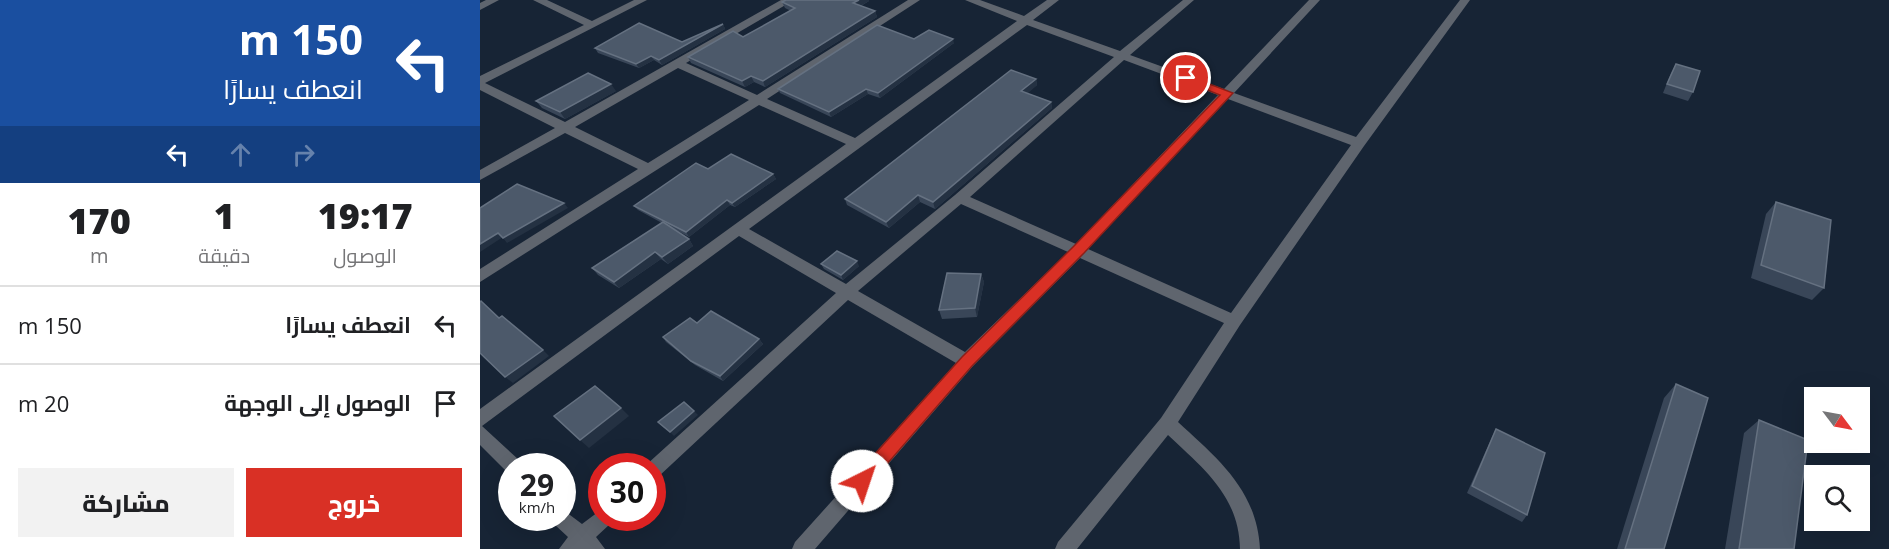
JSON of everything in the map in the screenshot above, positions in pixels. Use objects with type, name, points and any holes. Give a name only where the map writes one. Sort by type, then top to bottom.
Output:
[{"type":"street","points":[[480,7],[494,0]]},
{"type":"street","points":[[538,0],[591,24]]},
{"type":"street","points":[[480,83],[591,24],[642,0]]},
{"type":"street","points":[[480,176],[789,0]]},
{"type":"street","points":[[480,276],[915,0]]},
{"type":"street","points":[[970,0],[1359,142]]},
{"type":"street","points":[[480,419],[740,230],[854,142],[1054,0]]},
{"type":"street","points":[[666,458],[848,291],[960,198],[1189,0]]},
{"type":"street","points":[[802,549],[967,361],[1079,250],[1315,0]]},
{"type":"street","points":[[1065,549],[1167,423],[1234,321],[1359,142],[1465,0]]},
{"type":"street","points":[[678,64],[854,142]]},
{"type":"street","points":[[480,83],[648,169]]},
{"type":"street","points":[[960,198],[1234,321]]},
{"type":"street","points":[[740,230],[967,361]]},
{"type":"street","points":[[1167,423],[1226,480],[1244,510],[1250,549]]},
{"type":"street","points":[[480,433],[500,453]]},
{"type":"street","points":[[571,531],[581,545],[592,531]]},
{"type":"building","points":[[786,0],[859,0],[853,3],[875,11],[763,81],[751,76],[742,81],[688,57],[733,31],[743,37],[795,8],[782,2]]},
{"type":"building","points":[[639,23],[682,42],[723,24],[659,60],[651,56],[636,64],[595,48]]},
{"type":"building","points":[[877,25],[914,39],[929,30],[953,39],[878,93],[866,89],[829,112],[778,89]]},
{"type":"building","points":[[1676,64],[1700,71],[1693,92],[1667,84]]},
{"type":"building","points":[[1011,70],[1036,79],[1021,91],[1051,102],[933,202],[918,195],[886,222],[845,199]]},
{"type":"building","points":[[588,73],[611,84],[560,112],[536,101]]},
{"type":"building","points":[[731,154],[773,174],[732,203],[727,200],[686,232],[634,206],[696,163],[708,169]]},
{"type":"building","points":[[517,184],[564,203],[503,238],[498,233],[480,244],[480,208]]},
{"type":"building","points":[[1776,202],[1831,220],[1824,288],[1761,265]]},
{"type":"building","points":[[663,222],[689,239],[662,257],[655,252],[614,282],[592,268]]},
{"type":"building","points":[[837,251],[857,261],[841,275],[821,264]]},
{"type":"building","points":[[947,273],[981,274],[975,308],[939,310]]},
{"type":"building","points":[[481,301],[499,318],[502,316],[543,350],[505,377],[480,353]]},
{"type":"building","points":[[711,311],[759,339],[720,376],[691,361],[663,337],[690,318],[697,323]]},
{"type":"building","points":[[1676,384],[1708,398],[1664,549],[1625,549]]},
{"type":"building","points":[[595,386],[621,408],[580,440],[554,416]]},
{"type":"building","points":[[684,402],[694,411],[670,432],[658,422]]},
{"type":"building","points":[[1759,420],[1804,438],[1804,453],[1806,453],[1794,549],[1739,549]]},
{"type":"building","points":[[1496,429],[1545,453],[1527,515],[1472,486]]},
{"type":"route","points":[[862,481],[967,361],[1079,250],[1228,93],[1186,78]]}]
